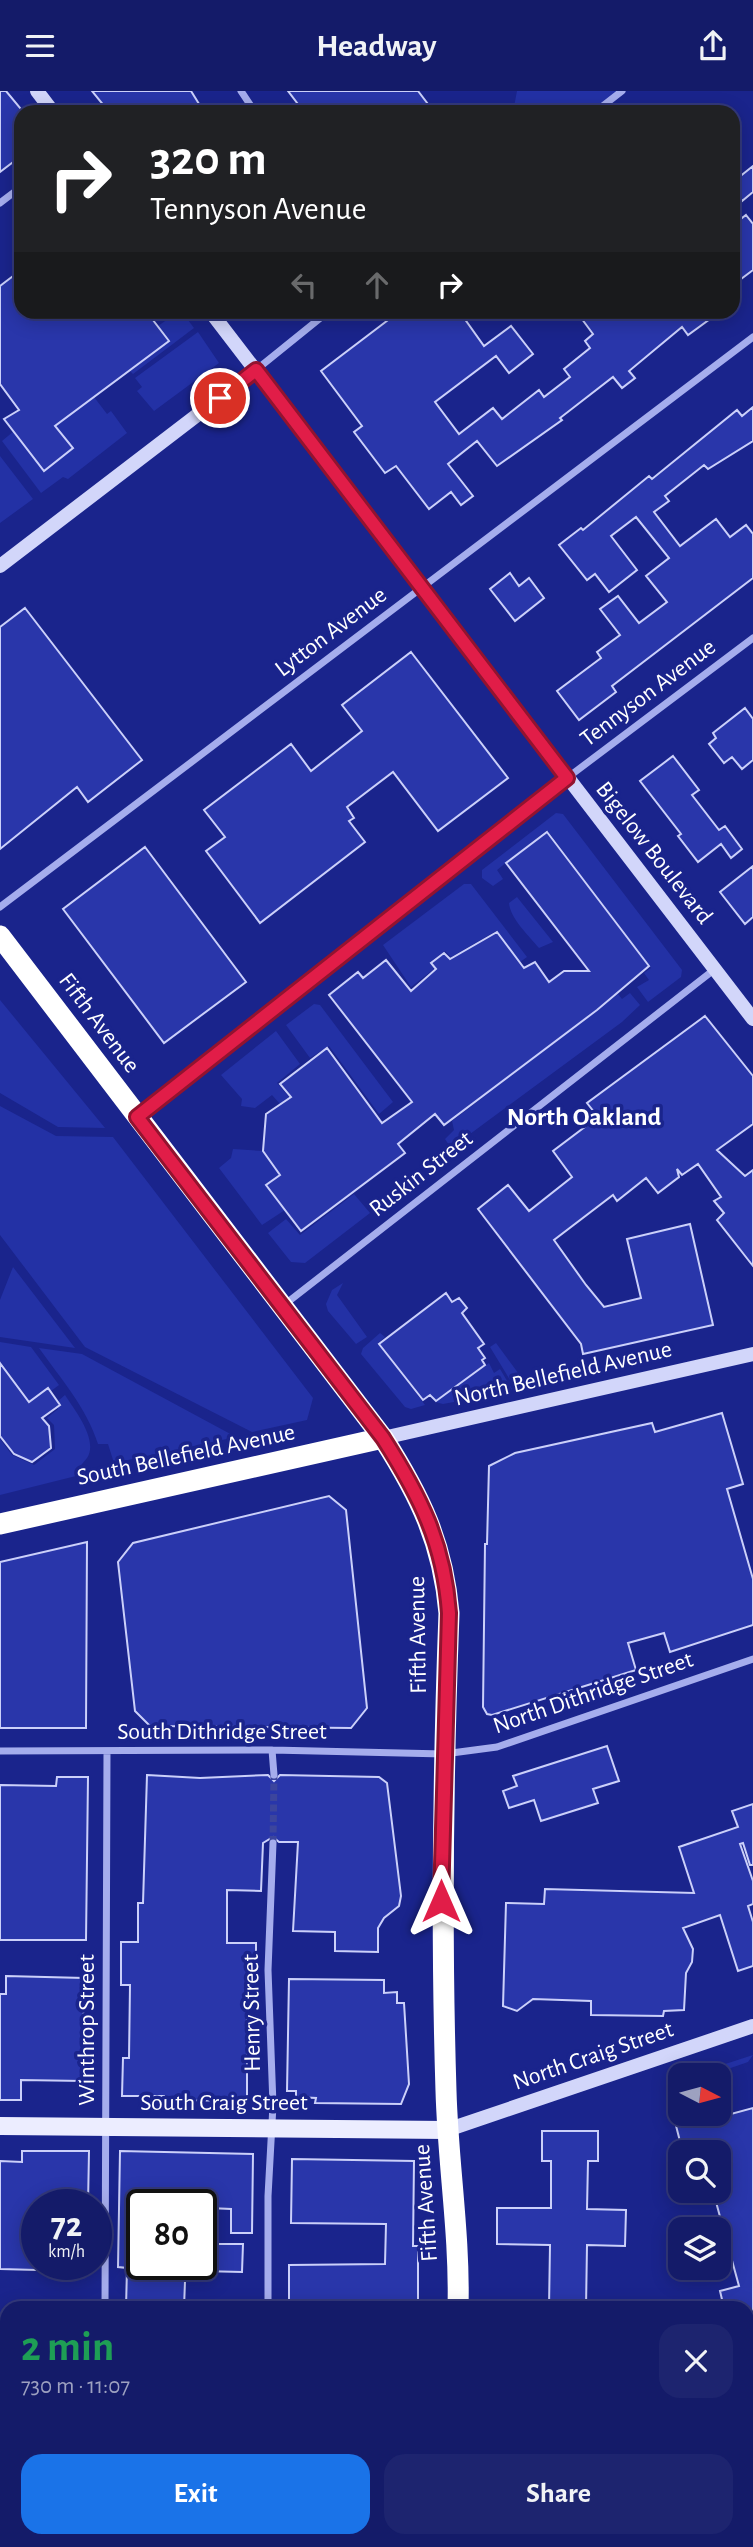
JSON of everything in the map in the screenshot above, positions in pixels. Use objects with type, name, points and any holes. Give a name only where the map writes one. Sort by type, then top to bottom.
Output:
[{"type":"highway","name":"Fifth Avenue","points":[[0,936],[383,1438],[415,1487],[429,1518],[446,1579],[449,1613],[441,1913],[447,2130],[456,2211],[458,2301]]},
{"type":"highway","name":"South Bellefield Avenue","points":[[0,1524],[383,1438]]},
{"type":"main road","points":[[37,91],[48,105]]},
{"type":"main road","name":"Bigelow Boulevard","points":[[216,319],[753,1019]]},
{"type":"main road","points":[[0,566],[256,370]]},
{"type":"main road","name":"North Bellefield Avenue","points":[[383,1438],[753,1354]]},
{"type":"main road","name":"North Craig Street","points":[[447,2130],[753,2026]]},
{"type":"main road","name":"South Craig Street","points":[[0,2126],[447,2130]]},
{"type":"street","points":[[604,105],[622,91]]},
{"type":"street","points":[[0,203],[14,192]]},
{"type":"street","points":[[256,370],[319,319]]},
{"type":"street","name":"Lytton Avenue","points":[[0,907],[753,337]]},
{"type":"street","name":"Tennyson Avenue","points":[[137,1117],[567,778],[753,638]]},
{"type":"street","name":"Ruskin Street","points":[[284,1306],[715,969]]},
{"type":"street","name":"North Dithridge Street","points":[[444,1754],[497,1747],[753,1659]]},
{"type":"street","points":[[272,1750],[274,1775]]},
{"type":"street","name":"South Dithridge Street","points":[[0,1751],[272,1750],[444,1754]]},
{"type":"street","name":"Winthrop Street","points":[[104,2301],[107,1751]]},
{"type":"street","name":"Henry Street","points":[[268,2301],[273,2105],[268,1970],[273,1843]]},
{"type":"shaded area","points":[[517,91],[622,91],[604,105],[514,105]]},
{"type":"shaded area","points":[[168,319],[187,319],[194,328],[133,374],[130,371],[169,342],[158,326]]},
{"type":"shaded area","points":[[198,332],[219,363],[154,411],[137,391],[142,387],[135,378]]},
{"type":"shaded area","points":[[94,397],[107,414],[111,411],[127,433],[68,479],[63,477],[41,493],[2,441],[14,431],[44,471],[72,448],[55,426]]},
{"type":"shaded area","points":[[0,456],[33,499],[0,523]]},
{"type":"shaded area","points":[[556,813],[563,814],[682,970],[681,977],[648,1002],[637,987],[649,980],[644,973],[651,968],[547,830],[497,870],[503,879],[493,886],[482,878],[482,870]]},
{"type":"shaded area","points":[[464,884],[471,884],[527,957],[520,962],[496,931],[451,957],[445,951],[430,962],[434,969],[411,987],[383,945]]},
{"type":"shaded area","points":[[517,897],[553,942],[539,948],[521,927],[509,903]]},
{"type":"shaded area","points":[[630,993],[640,1005],[622,1022],[451,1148],[445,1139],[454,1130],[452,1121],[618,994],[622,999]]},
{"type":"shaded area","points":[[0,1000],[105,1128],[58,1127],[0,1093]]},
{"type":"shaded area","points":[[314,1004],[320,1005],[393,1102],[379,1114],[329,1046],[310,1058],[286,1025]]},
{"type":"shaded area","points":[[276,1031],[300,1064],[277,1083],[289,1097],[280,1104],[272,1095],[255,1108],[241,1106],[242,1099],[221,1075]]},
{"type":"shaded area","points":[[0,1106],[56,1136],[113,1137],[313,1398],[307,1420],[252,1432],[85,1347],[0,1235]]},
{"type":"shaded area","points":[[233,1149],[263,1151],[280,1175],[266,1186],[285,1210],[262,1225],[219,1168],[231,1158]]},
{"type":"shaded area","points":[[354,1194],[370,1213],[305,1263],[291,1262],[268,1233],[286,1219],[300,1235]]},
{"type":"shaded area","points":[[13,1267],[75,1348],[0,1337],[0,1300]]},
{"type":"shaded area","points":[[343,1283],[337,1295],[367,1337],[356,1344],[328,1311],[326,1304],[332,1290]]},
{"type":"shaded area","points":[[380,1333],[385,1337],[378,1343],[425,1405],[411,1409],[405,1407],[361,1354],[363,1348]]},
{"type":"shaded area","points":[[0,1342],[31,1347],[59,1385],[51,1391],[45,1389],[31,1403],[0,1361]]},
{"type":"shaded area","points":[[496,1343],[527,1385],[573,1377],[516,1390],[490,1347]]},
{"type":"shaded area","points":[[39,1348],[82,1354],[236,1437],[114,1463],[108,1444],[98,1444],[80,1406]]},
{"type":"shaded area","points":[[489,1363],[494,1373],[500,1369],[512,1389],[443,1404],[435,1402]]},
{"type":"shaded area","points":[[65,1395],[84,1425],[90,1443],[90,1451],[76,1476],[0,1495],[0,1439],[12,1455],[34,1465],[55,1449],[54,1425],[47,1418],[58,1409],[58,1401]]},
{"type":"shaded area","points":[[753,2055],[748,2062],[732,2068],[732,2063],[728,2063]]},
{"type":"building","points":[[0,91],[6,91],[18,105],[14,105],[14,161],[0,172]]},
{"type":"building","points":[[92,91],[191,91],[200,105],[103,105]]},
{"type":"building","points":[[288,91],[418,91],[429,105],[299,105]]},
{"type":"building","points":[[753,166],[753,192],[742,201],[740,199],[740,176]]},
{"type":"building","points":[[746,215],[753,224],[753,270],[740,280],[740,220]]},
{"type":"building","points":[[14,275],[14,319],[152,319],[169,341],[55,426],[73,448],[44,471],[4,419],[19,410],[0,384],[0,286]]},
{"type":"building","points":[[389,319],[465,319],[484,346],[511,326],[533,354],[509,373],[496,356],[435,402],[459,434],[493,408],[502,419],[539,390],[544,397],[570,377],[564,369],[590,348],[585,341],[593,334],[582,319],[710,319],[688,335],[682,327],[629,371],[635,378],[622,388],[613,377],[560,418],[562,420],[497,466],[477,441],[448,464],[473,496],[461,505],[451,492],[429,509],[396,466],[385,473],[354,432],[362,426],[321,371]]},
{"type":"building","points":[[753,407],[753,441],[708,469],[704,465],[665,496],[669,501],[654,512],[680,546],[716,519],[730,537],[746,525],[753,534],[753,578],[612,686],[616,692],[579,720],[557,691],[601,658],[597,652],[620,635],[600,609],[618,596],[639,623],[667,602],[646,576],[669,558],[636,517],[611,536],[637,570],[609,592],[595,574],[587,580],[559,545],[581,528],[583,530],[649,476],[652,479],[737,410],[742,416]]},
{"type":"building","points":[[510,573],[519,586],[529,578],[544,598],[515,621],[490,589]]},
{"type":"building","points":[[25,608],[142,760],[88,802],[77,787],[0,849],[0,627]]},
{"type":"building","points":[[411,652],[508,778],[438,831],[393,772],[347,807],[354,818],[349,821],[365,842],[260,923],[206,851],[225,837],[204,810],[291,744],[311,771],[362,731],[342,705]]},
{"type":"building","points":[[745,708],[753,719],[753,760],[742,769],[732,757],[724,763],[709,744],[716,738],[713,733]]},
{"type":"building","points":[[673,756],[699,790],[692,795],[719,830],[725,826],[742,849],[731,858],[721,844],[698,862],[678,836],[681,834],[640,781]]},
{"type":"building","points":[[547,832],[649,966],[597,1010],[444,1125],[435,1114],[398,1144],[405,1153],[301,1231],[266,1185],[280,1175],[263,1151],[266,1114],[291,1097],[280,1084],[327,1048],[382,1123],[412,1102],[329,995],[358,972],[363,978],[386,960],[411,991],[436,969],[431,963],[444,953],[450,959],[497,932],[524,968],[535,962],[549,982],[564,971],[589,971],[506,863]]},
{"type":"building","points":[[145,847],[246,982],[164,1043],[63,909]]},
{"type":"building","points":[[753,866],[753,917],[745,924],[720,892]]},
{"type":"building","points":[[705,1016],[753,1076],[753,1124],[717,1150],[745,1176],[753,1170],[753,1266],[717,1220],[724,1213],[714,1201],[721,1197],[698,1164],[682,1175],[677,1169],[679,1177],[658,1193],[646,1178],[617,1201],[613,1195],[554,1240],[586,1285],[604,1307],[641,1298],[627,1239],[690,1224],[713,1325],[583,1354],[581,1344],[478,1209],[508,1185],[529,1211],[572,1177],[553,1151],[598,1117],[587,1103]]},
{"type":"building","points":[[446,1293],[452,1302],[459,1298],[467,1308],[462,1313],[484,1344],[478,1348],[485,1358],[482,1360],[485,1365],[436,1401],[430,1395],[423,1400],[379,1344]]},
{"type":"building","points":[[0,1363],[29,1402],[48,1388],[60,1405],[42,1418],[49,1426],[51,1448],[32,1462],[14,1454],[0,1436]]},
{"type":"building","points":[[722,1413],[743,1484],[727,1489],[753,1579],[753,1625],[670,1652],[664,1633],[628,1643],[636,1670],[492,1715],[487,1714],[483,1707],[489,1466],[515,1453],[652,1423],[655,1432]]},
{"type":"building","points":[[329,1496],[346,1510],[367,1708],[351,1728],[150,1726],[135,1711],[118,1562],[133,1543]]},
{"type":"building","points":[[87,1542],[86,1728],[0,1728],[0,1562]]},
{"type":"building","points":[[607,1746],[619,1781],[593,1789],[598,1803],[541,1821],[534,1800],[509,1808],[503,1791],[517,1786],[513,1776]]},
{"type":"building","points":[[147,1775],[200,1778],[268,1775],[274,1781],[280,1775],[379,1777],[387,1783],[401,1896],[399,1906],[384,1918],[378,1928],[378,1952],[335,1951],[335,1932],[293,1931],[298,1842],[279,1842],[273,1837],[263,1843],[261,1891],[227,1890],[227,1943],[256,1943],[256,1986],[247,1986],[247,2100],[164,2101],[164,2096],[122,2096],[123,2058],[129,2058],[130,1985],[121,1985],[121,1942],[138,1942],[138,1903],[143,1903]]},
{"type":"building","points":[[57,1777],[88,1777],[86,1940],[0,1940],[0,1785],[56,1786]]},
{"type":"building","points":[[753,1804],[753,1865],[750,1865],[743,1843],[740,1844],[753,1881],[753,1904],[748,1906],[753,1922],[753,1966],[738,1971],[720,1915],[683,1928],[693,1949],[692,1962],[686,1973],[684,2010],[664,2011],[663,2016],[591,2015],[591,2001],[533,1999],[517,2011],[503,2006],[506,1903],[544,1904],[545,1889],[694,1893],[679,1847],[738,1827],[732,1811]]},
{"type":"building","points":[[6,1976],[84,1978],[83,2081],[21,2080],[21,2100],[0,2100],[0,1994],[6,1994]]},
{"type":"building","points":[[289,1979],[384,1980],[384,1993],[397,1992],[397,2003],[404,2003],[409,2084],[401,2104],[315,2103],[316,2098],[296,2097],[296,2091],[287,2091]]},
{"type":"building","points":[[753,2108],[753,2301],[722,2301],[720,2291],[739,2286],[731,2257],[731,2217],[720,2217],[716,2203],[731,2203],[731,2140],[680,2140],[676,2126],[732,2126],[732,2114]]},
{"type":"building","points":[[542,2131],[598,2131],[598,2161],[588,2161],[587,2209],[626,2210],[625,2246],[587,2245],[586,2301],[549,2301],[550,2245],[497,2244],[497,2208],[551,2208],[551,2161],[542,2161]]},
{"type":"building","points":[[22,2151],[89,2151],[88,2189],[21,2189],[21,2270],[0,2269],[0,2161],[22,2162]]},
{"type":"building","points":[[120,2151],[253,2154],[252,2233],[231,2233],[231,2209],[217,2208],[217,2189],[126,2189],[126,2268],[118,2267]]},
{"type":"building","points":[[292,2159],[414,2161],[413,2246],[418,2246],[418,2301],[289,2301],[289,2265],[385,2264],[386,2224],[291,2223]]},
{"type":"building","points":[[217,2244],[243,2244],[242,2272],[217,2271]]},
{"type":"building","points":[[127,2280],[185,2281],[184,2301],[126,2301]]},
{"type":"tunnel","points":[[273,1843],[274,1775]]},
{"type":"district","name":"North Oakland","points":[[584,1117]]},
{"type":"route","points":[[220,398],[256,370],[567,778],[137,1117],[383,1438],[415,1487],[429,1518],[446,1579],[449,1613],[441,1901]]}]
